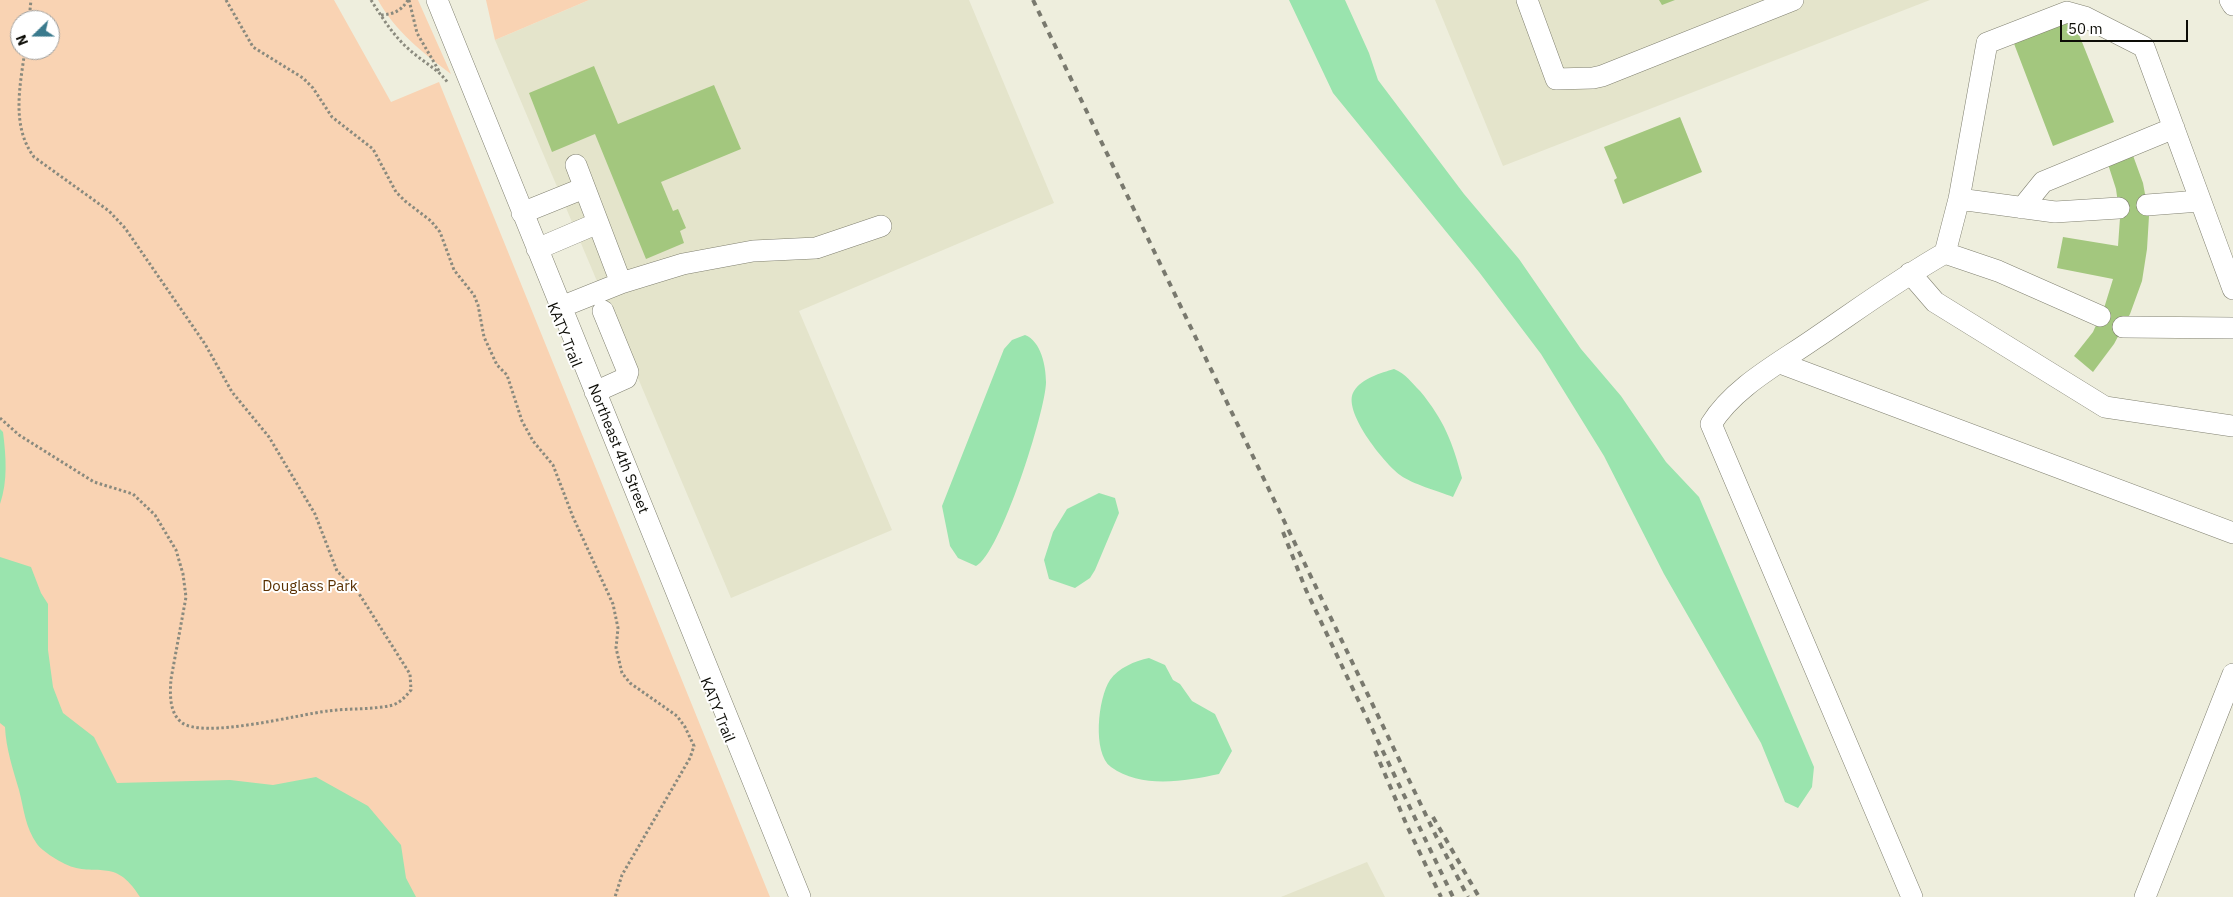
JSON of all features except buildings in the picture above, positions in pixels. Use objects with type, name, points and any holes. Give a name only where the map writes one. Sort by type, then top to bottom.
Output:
[{"type":"street","name":"Northeast 4th Street","points":[[437,0],[800,897]]},
{"type":"street","points":[[1527,0],[1556,79],[1602,76],[1794,0]]},
{"type":"street","points":[[2230,0],[2233,5]]},
{"type":"street","points":[[1912,897],[1711,424],[1721,408],[1780,363],[1910,273],[1945,253],[1959,199],[1987,43],[2067,12],[2085,17],[2144,47],[2233,289]]},
{"type":"street","points":[[2022,208],[2043,182],[2174,128]]},
{"type":"street","points":[[576,165],[621,283]]},
{"type":"street","points":[[522,213],[584,188]]},
{"type":"street","points":[[1959,199],[2055,212],[2119,208]]},
{"type":"street","points":[[2147,205],[2200,201]]},
{"type":"street","points":[[537,249],[598,223]]},
{"type":"street","points":[[561,307],[621,283],[683,264],[753,251],[816,248],[881,226]]},
{"type":"street","points":[[1945,253],[1998,271],[2100,316]]},
{"type":"street","points":[[1910,273],[1935,302],[2105,407],[2233,426]]},
{"type":"street","points":[[595,392],[620,382],[626,378],[628,372],[603,311]]},
{"type":"street","points":[[2123,327],[2233,328]]},
{"type":"street","points":[[1780,363],[2233,533]]},
{"type":"street","points":[[2145,897],[2233,674]]},
{"type":"path","points":[[226,0],[253,47],[303,78],[313,88],[332,117],[373,149],[396,192],[405,202],[431,221],[440,232],[454,270],[474,295],[487,344],[498,365],[506,375],[522,421],[534,441],[553,465],[573,517],[613,604],[618,628],[616,648],[622,673],[630,683],[677,716],[691,737],[694,746],[690,758],[622,875],[615,897]]},
{"type":"path","points":[[371,0],[380,15],[412,52],[441,73]]},
{"type":"path","points":[[380,15],[391,15],[402,9],[408,0]]},
{"type":"path","points":[[408,0],[417,32],[451,87]]},
{"type":"path","points":[[0,418],[19,435],[94,482],[133,494],[155,515],[176,550],[183,574],[186,597],[170,692],[172,708],[181,722],[196,728],[252,725],[328,711],[385,706],[395,704],[406,696],[410,690],[410,674],[358,592],[337,571],[315,514],[269,437],[232,392],[205,344],[125,228],[109,211],[34,157],[26,146],[20,125],[19,113],[24,60]]},
{"type":"shaded area","points":[[589,0],[969,0],[1054,203],[799,311],[892,530],[731,598],[495,40]]},
{"type":"shaded area","points":[[1289,0],[1345,0],[1369,53],[1378,80],[1464,194],[1519,259],[1581,349],[1621,396],[1666,462],[1699,497],[1814,767],[1812,787],[1798,808],[1785,802],[1761,743],[1664,574],[1604,456],[1541,354],[1479,272],[1333,93]]},
{"type":"shaded area","points":[[1435,0],[1930,0],[1503,166]]},
{"type":"shaded area","points":[[1025,335],[1035,343],[1042,355],[1046,376],[1044,397],[1030,450],[1009,510],[986,556],[976,566],[958,558],[950,546],[942,506],[1004,349],[1012,340]]},
{"type":"shaded area","points":[[1394,369],[1405,376],[1420,391],[1447,432],[1462,478],[1453,497],[1405,478],[1393,469],[1366,436],[1353,410],[1352,400],[1357,386],[1367,379]]},
{"type":"shaded area","points":[[0,429],[3,432],[6,468],[0,504]]},
{"type":"shaded area","points":[[1099,493],[1115,498],[1119,513],[1095,570],[1090,578],[1075,588],[1049,579],[1044,560],[1053,532],[1067,509]]},
{"type":"shaded area","points":[[0,557],[31,567],[41,593],[48,604],[48,650],[53,687],[63,713],[94,737],[117,783],[230,780],[273,785],[316,777],[368,806],[401,845],[406,878],[416,897],[140,897],[131,884],[122,876],[105,870],[76,868],[65,864],[42,850],[33,838],[27,824],[8,751],[5,727],[0,723]]},
{"type":"shaded area","points":[[1149,658],[1165,665],[1173,680],[1180,684],[1192,701],[1215,714],[1232,751],[1219,774],[1178,781],[1150,781],[1123,774],[1111,767],[1105,760],[1101,750],[1099,725],[1102,699],[1106,688],[1113,676],[1122,669]]},
{"type":"shaded area","points":[[1367,862],[1385,897],[1281,897]]},
{"type":"green space","name":"Douglass Park","points":[[0,0],[334,0],[391,102],[439,82],[770,897],[0,897]]},
{"type":"green space","points":[[378,0],[418,0],[451,74],[420,50],[401,32]]},
{"type":"green space","points":[[486,0],[589,0],[495,40]]},
{"type":"railway","points":[[1033,0],[1436,836],[1468,897]]},
{"type":"railway","points":[[1283,532],[1306,590],[1453,897]]},
{"type":"railway","points":[[1375,751],[1408,828],[1441,897]]},
{"type":"railway","points":[[1433,817],[1479,897]]}]
